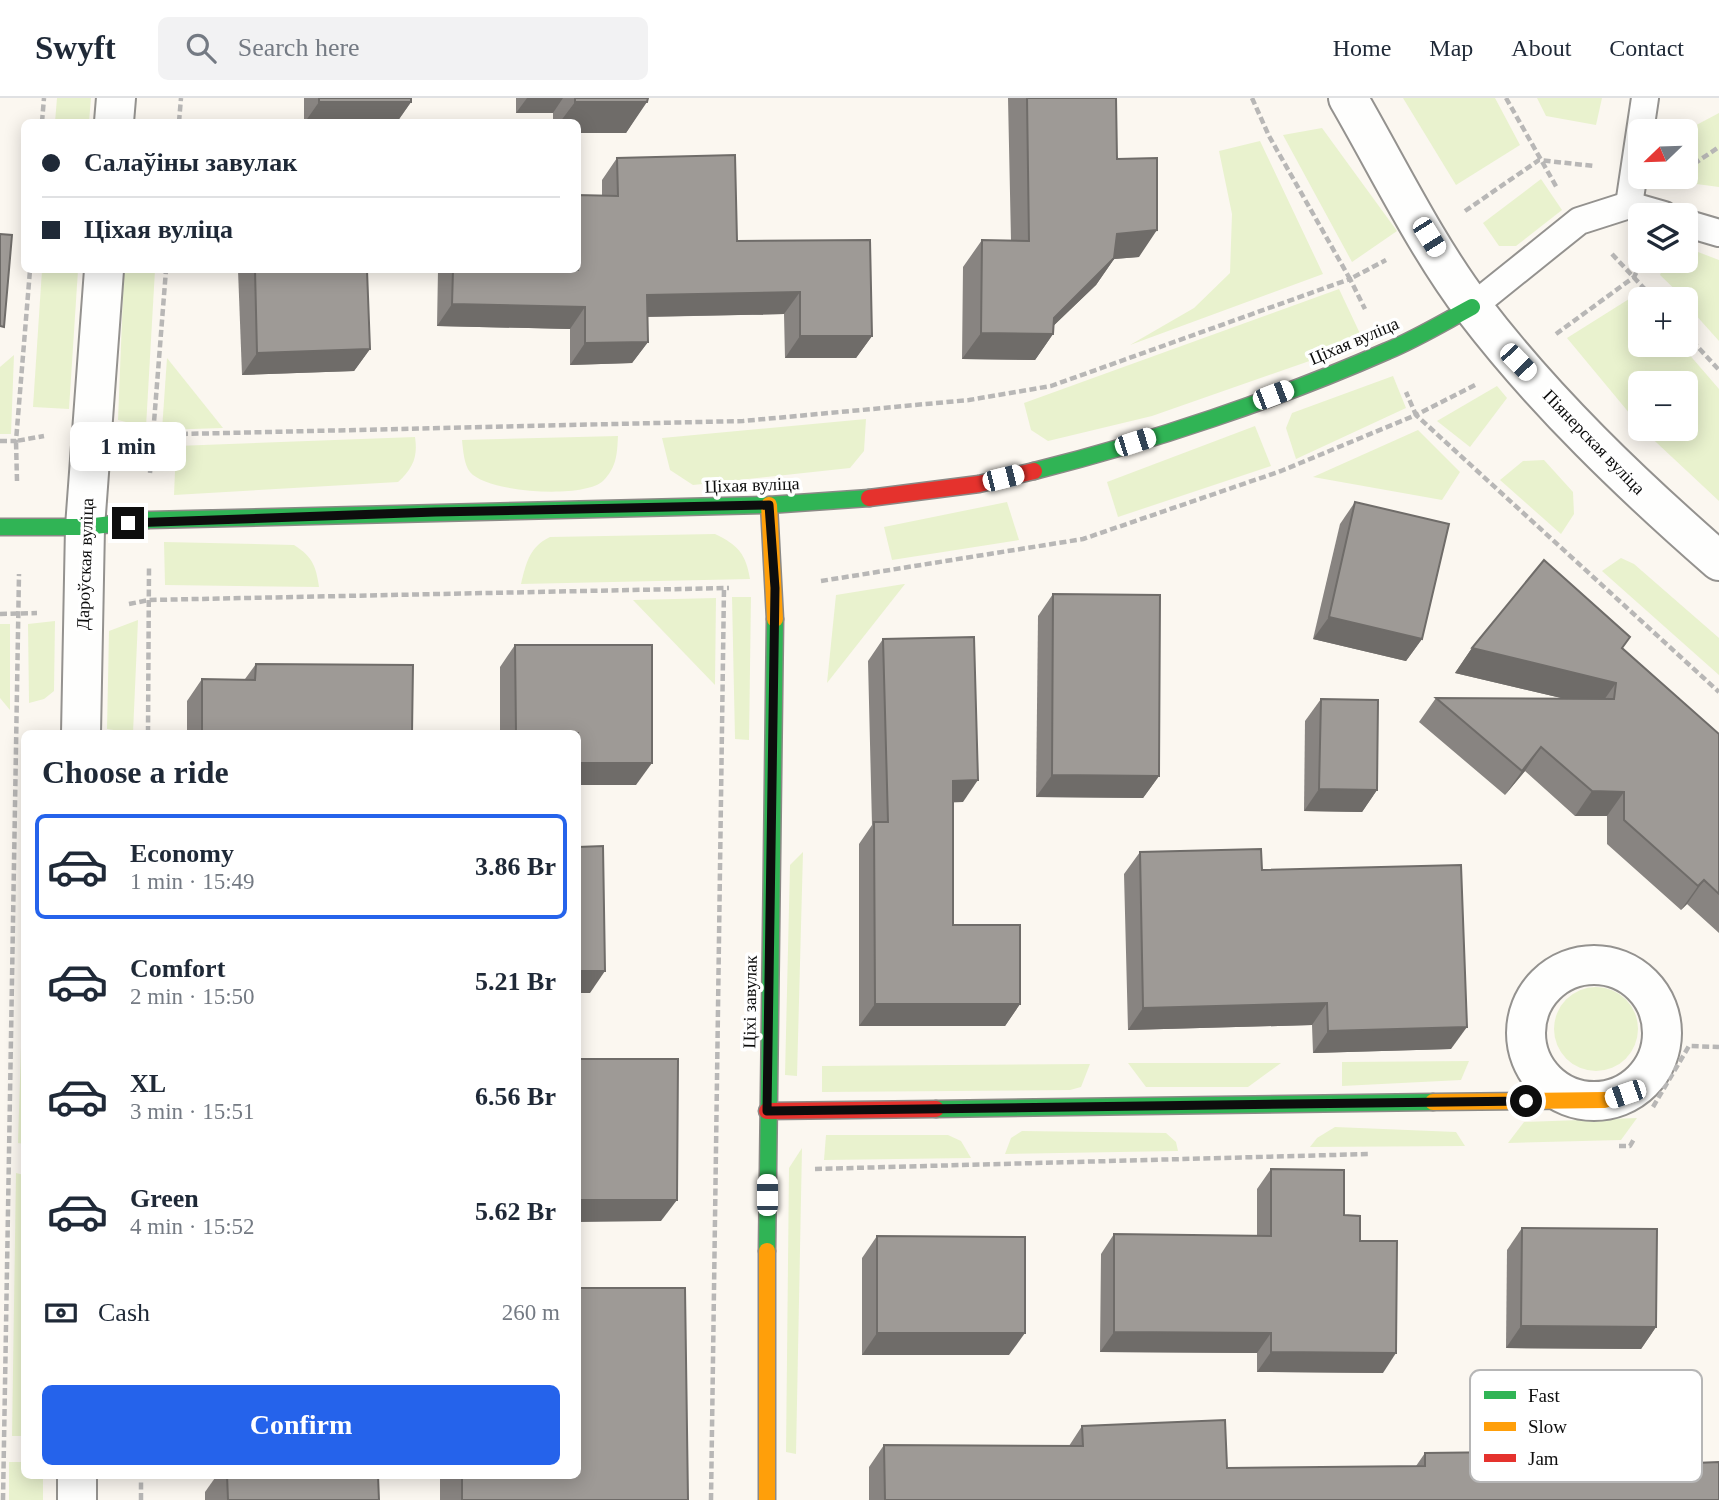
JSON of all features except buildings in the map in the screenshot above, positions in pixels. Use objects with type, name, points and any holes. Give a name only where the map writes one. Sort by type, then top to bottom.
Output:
[{"type":"street","points":[[114,119],[116,98]]},
{"type":"street","name":"Піянерская вуліца","points":[[1348,98],[1472,307],[1518,362],[1634,486],[1719,561]]},
{"type":"street","name":"Дароўская вуліца","points":[[81,730],[85,527],[104,273]]},
{"type":"street","name":"Ціхая вуліца","points":[[0,527],[85,527],[149,520],[769,505],[890,498],[953,488],[1090,457],[1227,412],[1388,351],[1472,307]]},
{"type":"street","name":"Ціхі завулак","points":[[766,1500],[767,1111],[775,588],[769,505]]},
{"type":"street","points":[[767,1111],[1605,1100]]},
{"type":"street","points":[[77,1479],[77,1500]]},
{"type":"lane","points":[[1629,203],[1645,98]]},
{"type":"lane","points":[[1472,307],[1579,221],[1628,205]]},
{"type":"lane","points":[[1698,227],[1719,233]]},
{"type":"path","points":[[42,119],[44,98]]},
{"type":"path","points":[[179,119],[181,98]]},
{"type":"path","points":[[1506,98],[1539,160],[1579,221],[1642,287]]},
{"type":"path","points":[[1698,161],[1719,147]]},
{"type":"path","points":[[3,1500],[19,527],[16,441],[30,273]]},
{"type":"path","points":[[0,441],[16,441],[93,428],[152,437],[743,421],[969,400],[1051,386],[1350,279],[1388,351],[1416,415],[1719,692]]},
{"type":"path","points":[[1698,347],[1719,370]]},
{"type":"path","points":[[149,600],[775,588],[1083,539],[1281,471],[1416,415]]},
{"type":"path","points":[[711,1500],[724,589]]},
{"type":"path","points":[[1650,1113],[1689,1046],[1719,1047]]},
{"type":"path","points":[[1616,1146],[1630,1146],[1637,1135]]},
{"type":"path","points":[[809,1169],[1381,1153]]},
{"type":"path","points":[[141,1479],[141,1500]]},
{"type":"green space","points":[[57,98],[91,98],[89,119],[55,119]]},
{"type":"green space","points":[[1403,98],[1495,98],[1520,145],[1456,185]]},
{"type":"green space","points":[[1537,98],[1602,98],[1596,125],[1546,116]]},
{"type":"green space","points":[[1719,113],[1719,187],[1698,184],[1698,124]]},
{"type":"green space","points":[[1322,128],[1397,231],[1352,262],[1283,135]]},
{"type":"green space","points":[[1260,141],[1323,274],[1130,345],[1194,308],[1230,273],[1232,214],[1219,151]]},
{"type":"green space","points":[[1541,179],[1562,210],[1516,246],[1499,246],[1483,223]]},
{"type":"green space","points":[[1698,252],[1719,260],[1719,341],[1698,318],[1698,287],[1672,287],[1660,275],[1698,273]]},
{"type":"green space","points":[[42,273],[78,273],[69,409],[33,407]]},
{"type":"green space","points":[[124,273],[155,273],[146,427],[118,420]]},
{"type":"green space","points":[[1339,289],[1364,342],[1152,416],[1048,441],[1031,430],[1024,403]]},
{"type":"green space","points":[[1628,300],[1628,357],[1691,357],[1719,389],[1719,501],[1655,441],[1698,441],[1698,371],[1628,371],[1628,412],[1567,338]]},
{"type":"green space","points":[[14,355],[11,434],[0,434],[0,367]]},
{"type":"green space","points":[[167,358],[223,428],[162,430]]},
{"type":"green space","points":[[1393,376],[1406,408],[1296,459],[1286,428],[1292,413]]},
{"type":"green space","points":[[1497,386],[1507,398],[1470,447],[1437,421]]},
{"type":"green space","points":[[866,419],[864,451],[850,468],[693,485],[670,470],[662,438]]},
{"type":"green space","points":[[1255,426],[1271,466],[1118,517],[1107,482]]},
{"type":"green space","points":[[1418,430],[1460,472],[1442,500],[1313,477]]},
{"type":"green space","points":[[618,436],[614,465],[603,481],[593,487],[557,492],[515,489],[480,479],[468,469],[462,440]]},
{"type":"green space","points":[[415,437],[413,462],[398,482],[174,495],[176,446]]},
{"type":"green space","points":[[1544,460],[1573,492],[1574,514],[1561,534],[1500,480],[1523,461]]},
{"type":"green space","points":[[1007,502],[1019,540],[892,560],[884,527]]},
{"type":"green space","points":[[715,534],[740,551],[750,579],[521,584],[533,551],[550,537]]},
{"type":"green space","points":[[164,542],[294,545],[306,554],[312,563],[319,587],[165,585]]},
{"type":"green space","points":[[1621,558],[1634,564],[1719,638],[1719,675],[1602,571]]},
{"type":"green space","points":[[905,584],[827,683],[836,595]]},
{"type":"green space","points":[[732,597],[751,597],[749,740],[735,739]]},
{"type":"green space","points":[[716,598],[715,685],[633,600]]},
{"type":"green space","points":[[138,620],[133,730],[107,729],[109,631]]},
{"type":"green space","points":[[55,621],[54,691],[44,699],[29,703],[28,624]]},
{"type":"green space","points":[[0,624],[10,624],[10,710],[0,698]]},
{"type":"green space","points":[[803,852],[797,1076],[785,1075],[790,865]]},
{"type":"green space","points":[[1596,987],[1612,990],[1626,999],[1635,1013],[1638,1029],[1635,1045],[1626,1059],[1612,1068],[1596,1071],[1580,1068],[1566,1059],[1557,1045],[1554,1029],[1557,1013],[1566,999],[1580,990]]},
{"type":"green space","points":[[21,1046],[21,1144],[18,1143]]},
{"type":"green space","points":[[1469,1061],[1461,1080],[1342,1086],[1342,1062]]},
{"type":"green space","points":[[1128,1063],[1281,1063],[1248,1087],[1146,1087]]},
{"type":"green space","points":[[1090,1064],[1081,1087],[1070,1090],[822,1092],[822,1066]]},
{"type":"green space","points":[[1637,1118],[1621,1140],[1508,1143],[1524,1122]]},
{"type":"green space","points":[[1335,1127],[1456,1132],[1465,1146],[1310,1147],[1317,1138]]},
{"type":"green space","points":[[1022,1131],[1166,1133],[1176,1142],[1178,1151],[1005,1154],[1011,1138]]},
{"type":"green space","points":[[826,1135],[948,1135],[961,1141],[971,1158],[824,1160]]},
{"type":"green space","points":[[802,1148],[796,1454],[786,1452],[789,1168]]},
{"type":"green space","points":[[16,1173],[21,1174],[21,1436],[12,1436]]},
{"type":"green space","points":[[9,1462],[21,1462],[21,1479],[43,1479],[43,1500],[9,1500]]},
{"type":"traffic: fast","points":[[1034,471],[1168,433],[1302,386],[1398,346],[1472,307]]},
{"type":"traffic: fast","points":[[0,527],[85,527],[149,520],[769,505],[869,498]]},
{"type":"traffic: fast","points":[[767,1251],[775,619]]},
{"type":"traffic: fast","points":[[936,1109],[1433,1102]]},
{"type":"traffic: slow","points":[[769,505],[775,619]]},
{"type":"traffic: slow","points":[[1433,1102],[1605,1100]]},
{"type":"traffic: slow","points":[[767,1251],[767,1500]]},
{"type":"traffic: jam","points":[[869,498],[979,484],[1034,471]]},
{"type":"traffic: jam","points":[[767,1111],[936,1109]]},
{"type":"route","points":[[128,523],[149,520],[769,505],[775,588],[767,1111],[1526,1101]]}]
